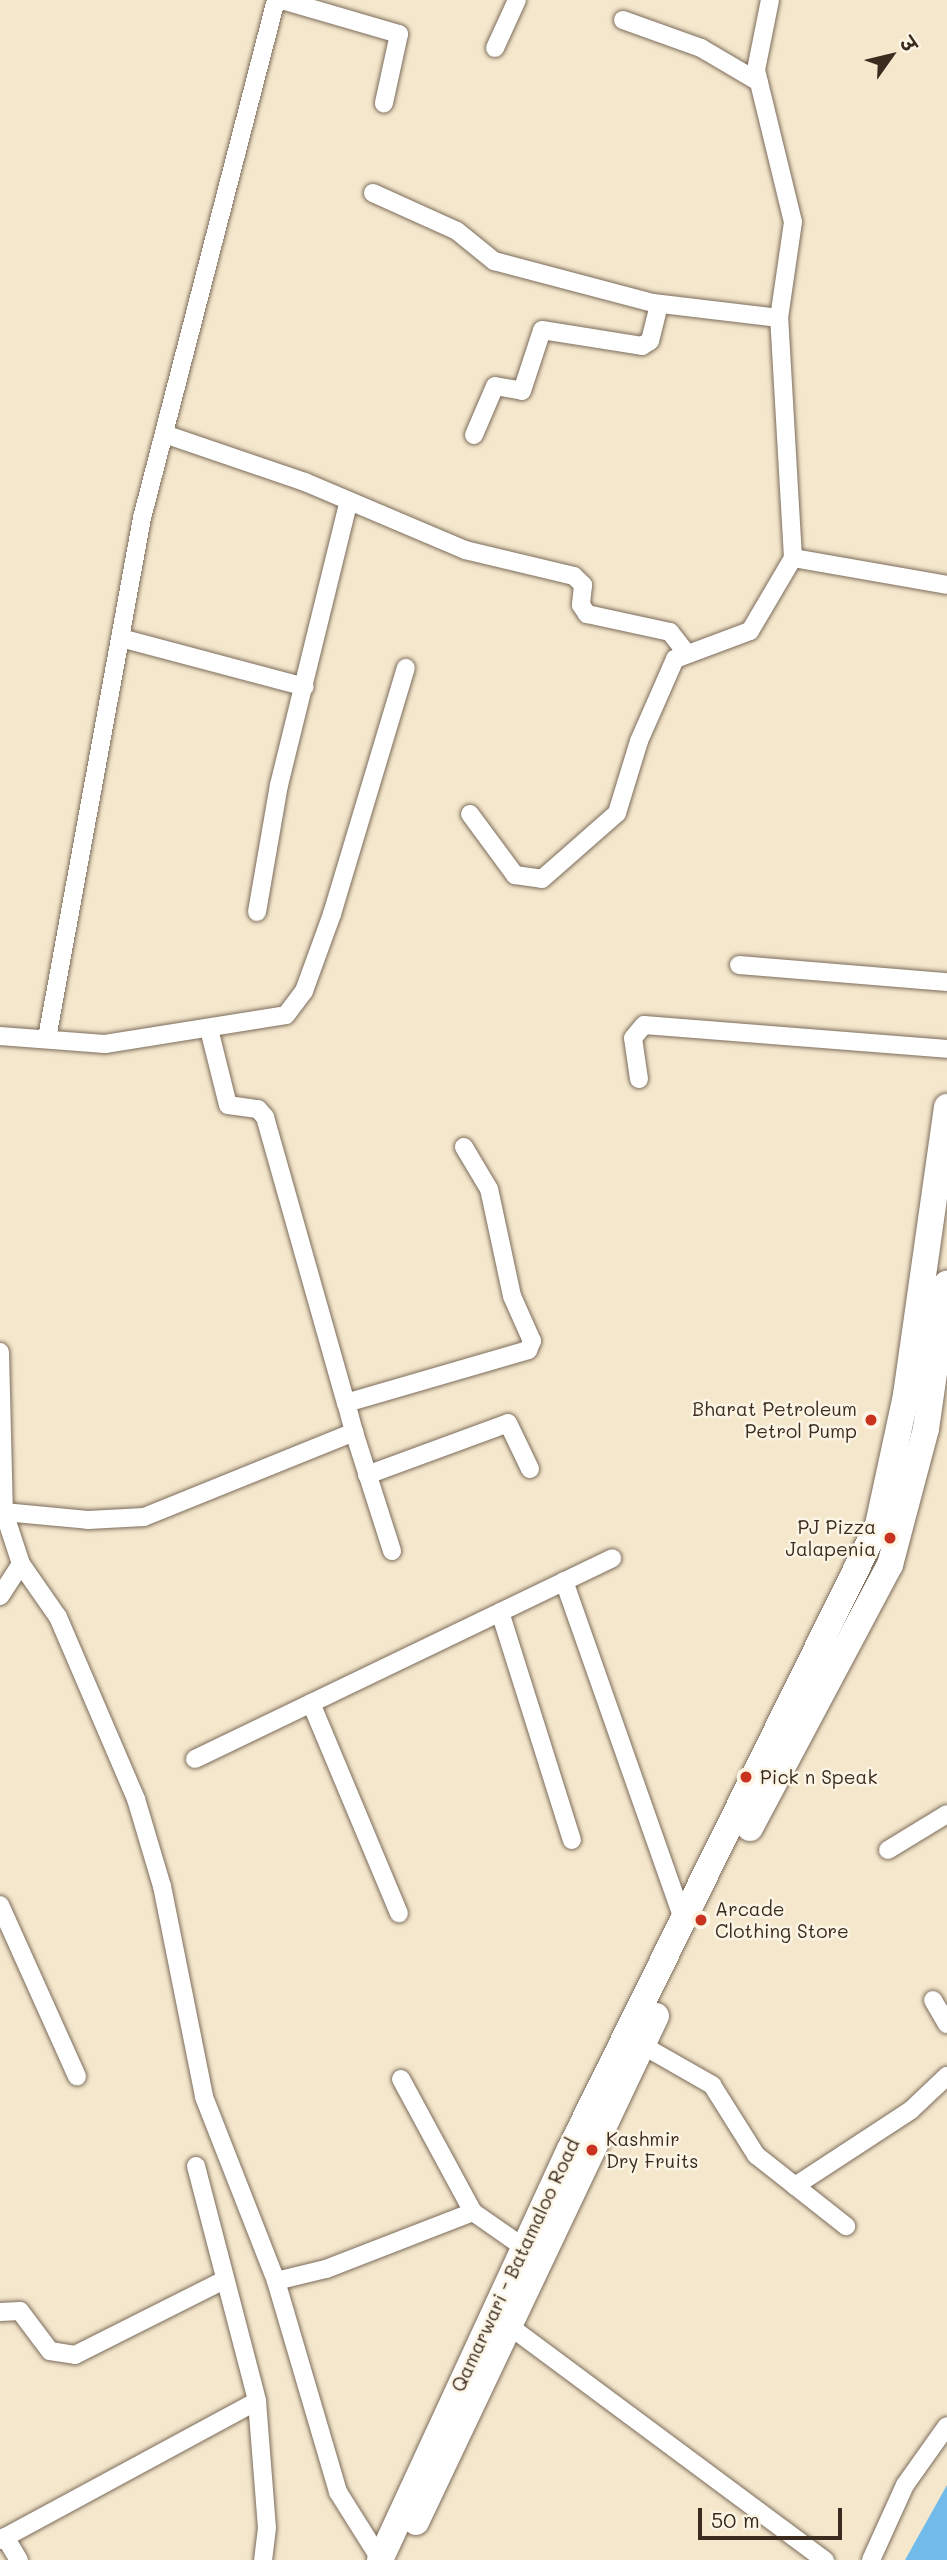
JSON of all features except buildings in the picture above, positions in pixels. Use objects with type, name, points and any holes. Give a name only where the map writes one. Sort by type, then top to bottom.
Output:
[{"type":"main road","name":"Qamarwari - Batamaloo Road","points":[[386,2560],[523,2247],[878,1525],[906,1395],[947,1107]]},
{"type":"main road","name":"Qamarwari - Batamaloo Road","points":[[386,2560],[508,2325],[642,2045],[890,1565],[926,1429],[947,1284]]},
{"type":"street","points":[[47,1038],[142,518],[167,435],[276,0]]},
{"type":"street","points":[[282,0],[399,34],[384,103]]},
{"type":"street","points":[[495,48],[517,0]]},
{"type":"street","points":[[470,814],[516,875],[542,878],[617,813],[639,741],[684,650],[750,631],[793,558],[779,318],[793,222],[759,82],[757,58],[770,0]]},
{"type":"street","points":[[623,20],[701,48],[759,82]]},
{"type":"street","points":[[373,193],[457,231],[494,261],[659,304],[779,318]]},
{"type":"street","points":[[474,435],[495,386],[523,391],[542,330],[642,346],[650,341],[659,304]]},
{"type":"street","points":[[167,435],[349,501],[465,550],[574,576],[582,582],[581,605],[587,614],[670,632],[684,650]]},
{"type":"street","points":[[257,912],[305,687],[349,501]]},
{"type":"street","points":[[793,558],[947,585]]},
{"type":"street","points":[[121,638],[305,687]]},
{"type":"street","points":[[0,1036],[105,1044],[269,1021],[286,1015],[299,999],[332,914],[406,668]]},
{"type":"street","points":[[739,965],[947,982]]},
{"type":"street","points":[[639,1079],[633,1038],[644,1025],[947,1049]]},
{"type":"street","points":[[209,1029],[228,1105],[258,1109],[265,1117],[354,1432],[393,1551]]},
{"type":"street","points":[[346,1403],[531,1345],[512,1296],[489,1189],[464,1147]]},
{"type":"street","points":[[0,1352],[4,1512],[20,1564],[64,1629],[136,1799],[162,1886],[204,2097],[276,2281],[338,2492],[386,2560]]},
{"type":"street","points":[[368,1475],[508,1423],[530,1469]]},
{"type":"street","points":[[4,1512],[88,1520],[144,1517],[354,1432]]},
{"type":"street","points":[[195,1759],[612,1558]]},
{"type":"street","points":[[0,1596],[20,1564]]},
{"type":"street","points":[[564,1581],[684,1921]]},
{"type":"street","points":[[500,1612],[572,1840]]},
{"type":"street","points":[[311,1703],[399,1913]]},
{"type":"street","points":[[888,1850],[947,1814]]},
{"type":"street","points":[[0,1905],[77,2076]]},
{"type":"street","points":[[933,2000],[947,2025]]},
{"type":"street","points":[[642,2045],[712,2085],[749,2148],[846,2226]]},
{"type":"street","points":[[795,2186],[911,2110],[947,2076]]},
{"type":"street","points":[[401,2079],[473,2212],[523,2247]]},
{"type":"street","points":[[196,2166],[257,2401],[267,2528],[263,2560]]},
{"type":"street","points":[[276,2281],[326,2269],[473,2212]]},
{"type":"street","points":[[0,2312],[20,2311],[51,2351],[75,2355],[225,2280]]},
{"type":"street","points":[[508,2325],[825,2560]]},
{"type":"street","points":[[19,2560],[3,2539],[257,2401]]},
{"type":"street","points":[[871,2560],[905,2485],[947,2426]]},
{"type":"water","points":[[947,2485],[947,2560],[905,2560]]},
{"type":"place","name":"Bharat Petroleum Petrol Pump","points":[[871,1420]]},
{"type":"place","name":"PJ Pizza Jalapenia","points":[[890,1538]]},
{"type":"place","name":"Pick n Speak","points":[[746,1777]]},
{"type":"place","name":"Arcade Clothing Store","points":[[701,1920]]},
{"type":"place","name":"Kashmir Dry Fruits","points":[[592,2150]]}]
